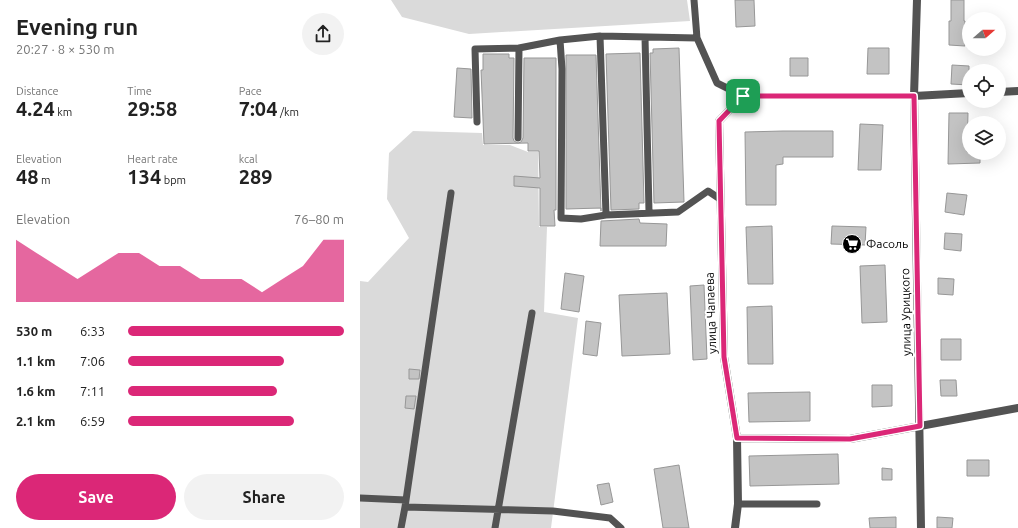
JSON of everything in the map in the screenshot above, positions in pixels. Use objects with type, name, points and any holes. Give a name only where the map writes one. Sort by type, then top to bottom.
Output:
[{"type":"street","name":"улица Урицкого","points":[[917,0],[914,96],[921,528]]},
{"type":"street","points":[[1006,92],[1018,91]]},
{"type":"street","points":[[743,96],[914,96],[962,93]]},
{"type":"street","name":"улица Чапаева","points":[[735,528],[738,504],[737,438],[724,357],[719,121],[743,96]]},
{"type":"street","points":[[737,438],[850,439],[1018,408]]},
{"type":"lane","points":[[694,0],[696,38],[717,83],[743,96]]},
{"type":"lane","points":[[477,122],[475,49],[519,48],[560,40],[600,36],[696,38]]},
{"type":"lane","points":[[600,36],[606,215]]},
{"type":"lane","points":[[646,37],[649,212]]},
{"type":"lane","points":[[560,40],[562,69],[561,218],[581,219],[606,215],[649,212],[678,212],[708,191],[720,200]]},
{"type":"lane","points":[[518,138],[519,48]]},
{"type":"lane","points":[[401,528],[406,504],[451,193]]},
{"type":"lane","points":[[495,528],[532,313]]},
{"type":"lane","points":[[360,498],[406,504],[498,510],[554,511],[610,518],[621,528]]},
{"type":"lane","points":[[738,504],[817,504]]},
{"type":"shaded area","points":[[391,0],[687,0],[690,21],[469,34],[402,17]]},
{"type":"shaded area","points":[[413,131],[482,133],[483,145],[510,145],[528,152],[538,152],[539,227],[547,227],[544,312],[578,318],[551,528],[360,528],[360,281],[368,282],[409,238],[387,199],[389,153]]},
{"type":"building","points":[[735,0],[754,0],[755,26],[736,27]]},
{"type":"building","points":[[951,0],[964,0],[964,12],[962,12],[962,46],[949,45],[949,21],[951,21]]},
{"type":"building","points":[[679,48],[684,202],[654,203],[650,53],[653,53],[653,49]]},
{"type":"building","points":[[868,48],[889,48],[889,74],[867,74]]},
{"type":"building","points":[[640,53],[644,203],[639,203],[639,209],[611,210],[606,54]]},
{"type":"building","points":[[483,54],[509,54],[509,58],[514,58],[513,138],[514,141],[518,143],[521,142],[523,138],[524,58],[556,58],[555,226],[540,226],[540,188],[514,186],[514,176],[540,178],[539,151],[528,151],[528,143],[484,144],[481,70],[483,70]]},
{"type":"building","points":[[566,55],[596,55],[601,208],[566,209]]},
{"type":"building","points":[[790,58],[808,58],[808,76],[790,76]]},
{"type":"building","points":[[952,65],[962,66],[962,85],[951,84]]},
{"type":"building","points":[[457,68],[471,69],[472,118],[454,117]]},
{"type":"building","points":[[949,113],[968,113],[968,116],[962,116],[962,160],[980,160],[980,163],[948,164]]},
{"type":"building","points":[[860,124],[883,125],[881,170],[858,170]]},
{"type":"building","points":[[833,131],[833,157],[783,157],[783,164],[776,165],[776,205],[746,205],[745,132]]},
{"type":"building","points":[[947,193],[967,195],[964,215],[945,212]]},
{"type":"building","points":[[639,219],[640,223],[667,224],[666,246],[600,246],[601,221]]},
{"type":"building","points":[[772,226],[773,284],[748,284],[746,227]]},
{"type":"building","points":[[832,226],[866,227],[865,245],[831,244]]},
{"type":"building","points":[[945,233],[962,234],[961,251],[944,249]]},
{"type":"building","points":[[885,265],[887,322],[862,323],[860,266]]},
{"type":"building","points":[[565,273],[584,276],[579,312],[561,309]]},
{"type":"building","points":[[938,278],[954,279],[953,295],[938,294]]},
{"type":"building","points":[[704,285],[707,359],[693,360],[690,286]]},
{"type":"building","points":[[667,293],[670,354],[622,356],[619,295]]},
{"type":"building","points":[[772,306],[773,364],[748,364],[747,307]]},
{"type":"building","points":[[586,321],[601,323],[597,356],[583,354]]},
{"type":"building","points":[[941,339],[961,339],[961,360],[941,360]]},
{"type":"building","points":[[409,369],[420,370],[419,379],[409,379]]},
{"type":"building","points":[[940,380],[956,380],[957,396],[941,396]]},
{"type":"building","points":[[872,385],[892,385],[892,406],[872,407]]},
{"type":"building","points":[[810,392],[810,421],[749,422],[748,393]]},
{"type":"building","points":[[406,396],[416,396],[414,409],[405,408]]},
{"type":"building","points":[[838,454],[839,484],[750,486],[749,456]]},
{"type":"building","points":[[967,460],[989,460],[989,476],[967,476]]},
{"type":"building","points":[[679,465],[689,528],[663,528],[654,469]]},
{"type":"building","points":[[882,468],[892,469],[892,480],[882,480]]},
{"type":"building","points":[[609,483],[613,502],[601,505],[597,485]]},
{"type":"building","points":[[896,517],[896,528],[870,528],[869,518]]},
{"type":"building","points":[[937,517],[953,518],[952,528],[937,528]]},
{"type":"place","name":"Фасоль","points":[[852,244]]},
{"type":"route","points":[[743,96],[914,96],[920,426],[850,439],[737,438],[724,357],[719,121],[743,96]]}]
